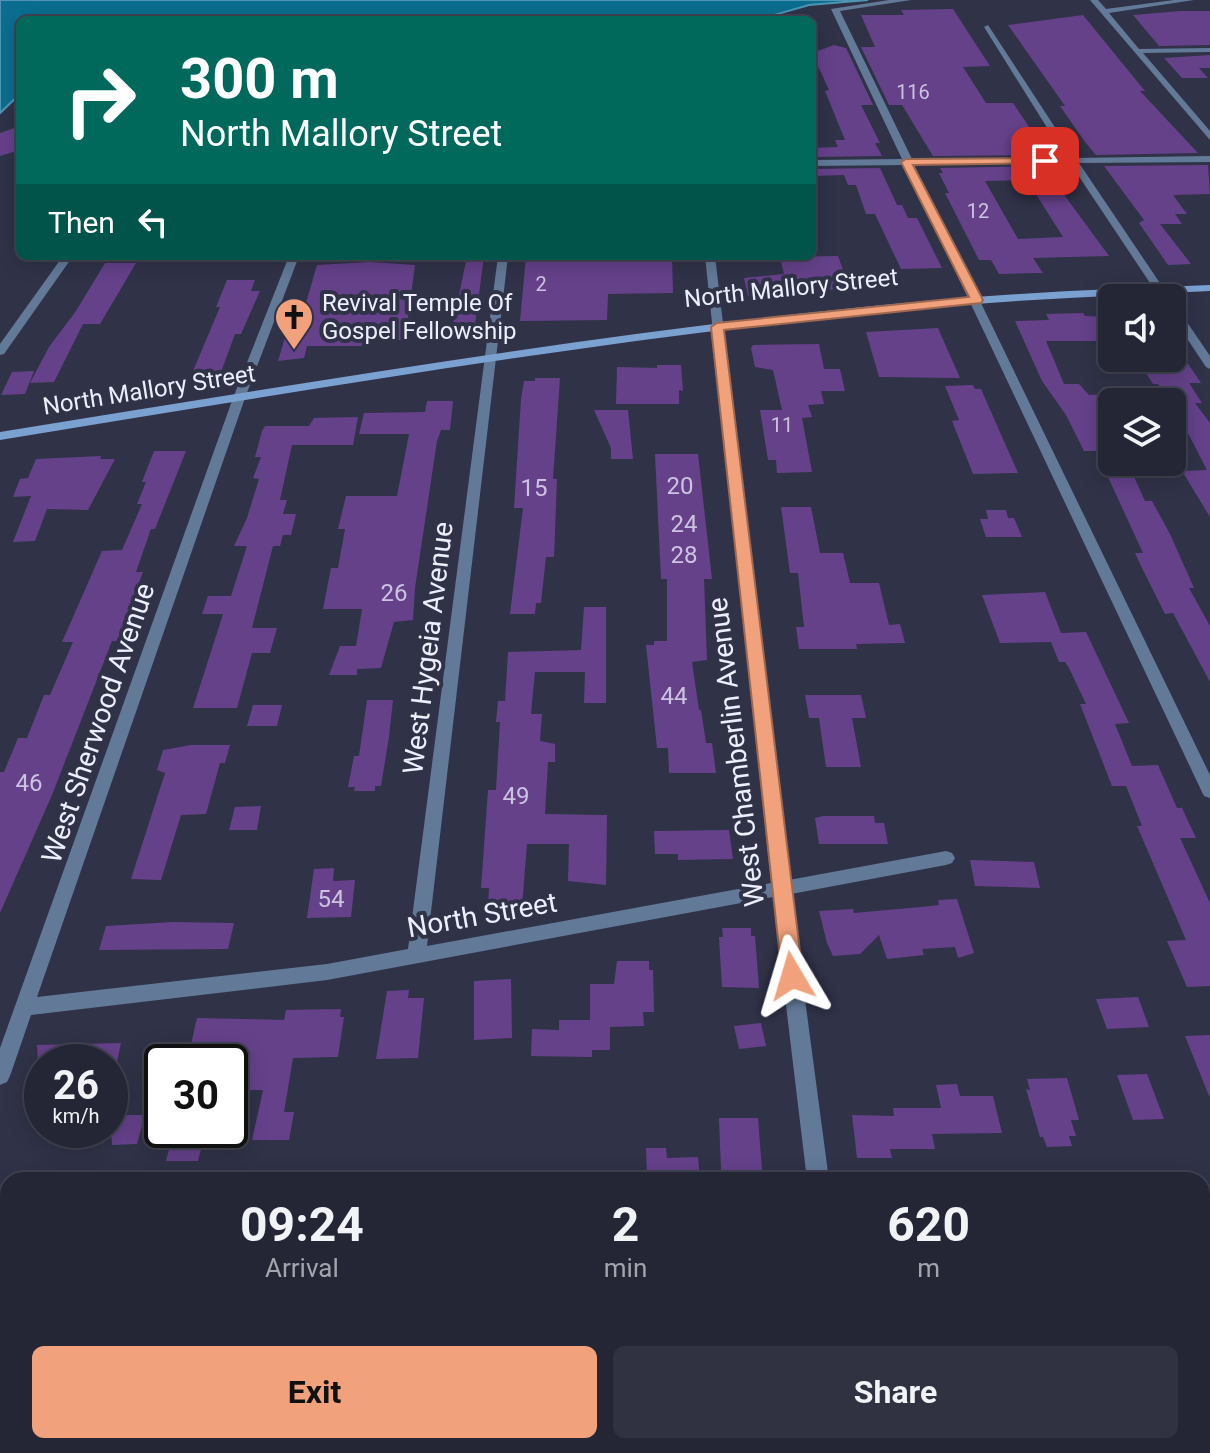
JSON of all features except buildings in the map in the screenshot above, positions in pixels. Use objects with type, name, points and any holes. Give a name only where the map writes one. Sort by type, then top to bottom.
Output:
[{"type":"main road","name":"North Mallory Street","points":[[1186,284],[1210,279]]},
{"type":"main road","name":"North Mallory Street","points":[[1186,289],[1210,288]]},
{"type":"main road","name":"North Mallory Street","points":[[0,436],[242,392],[491,352],[717,322],[974,296],[1098,292]]},
{"type":"main road","name":"North Mallory Street","points":[[0,425],[242,392]]},
{"type":"street","points":[[907,0],[835,9],[1210,792]]},
{"type":"street","points":[[1094,0],[1210,137]]},
{"type":"street","points":[[1104,12],[1190,0]]},
{"type":"street","points":[[988,27],[1156,284]]},
{"type":"street","points":[[1139,51],[1210,50]]},
{"type":"street","points":[[816,163],[1210,159]]},
{"type":"street","points":[[0,352],[65,260]]},
{"type":"street","name":"West Sherwood Avenue","points":[[0,1076],[242,392],[292,260]]},
{"type":"street","name":"West Hygeia Avenue","points":[[417,955],[502,260]]},
{"type":"street","name":"West Chamberlin Avenue","points":[[710,260],[781,889],[817,1172]]},
{"type":"street","points":[[1186,329],[1210,365]]},
{"type":"street","name":"North Street","points":[[25,1007],[327,972],[946,858]]},
{"type":"water","points":[[0,0],[868,0],[809,5],[771,16],[16,16],[16,98],[0,113]]},
{"type":"place","name":"Revival Temple Of Gospel Fellowship","points":[[294,351]]},
{"type":"route","points":[[792,976],[717,327],[976,300],[906,162],[1045,161]]}]
